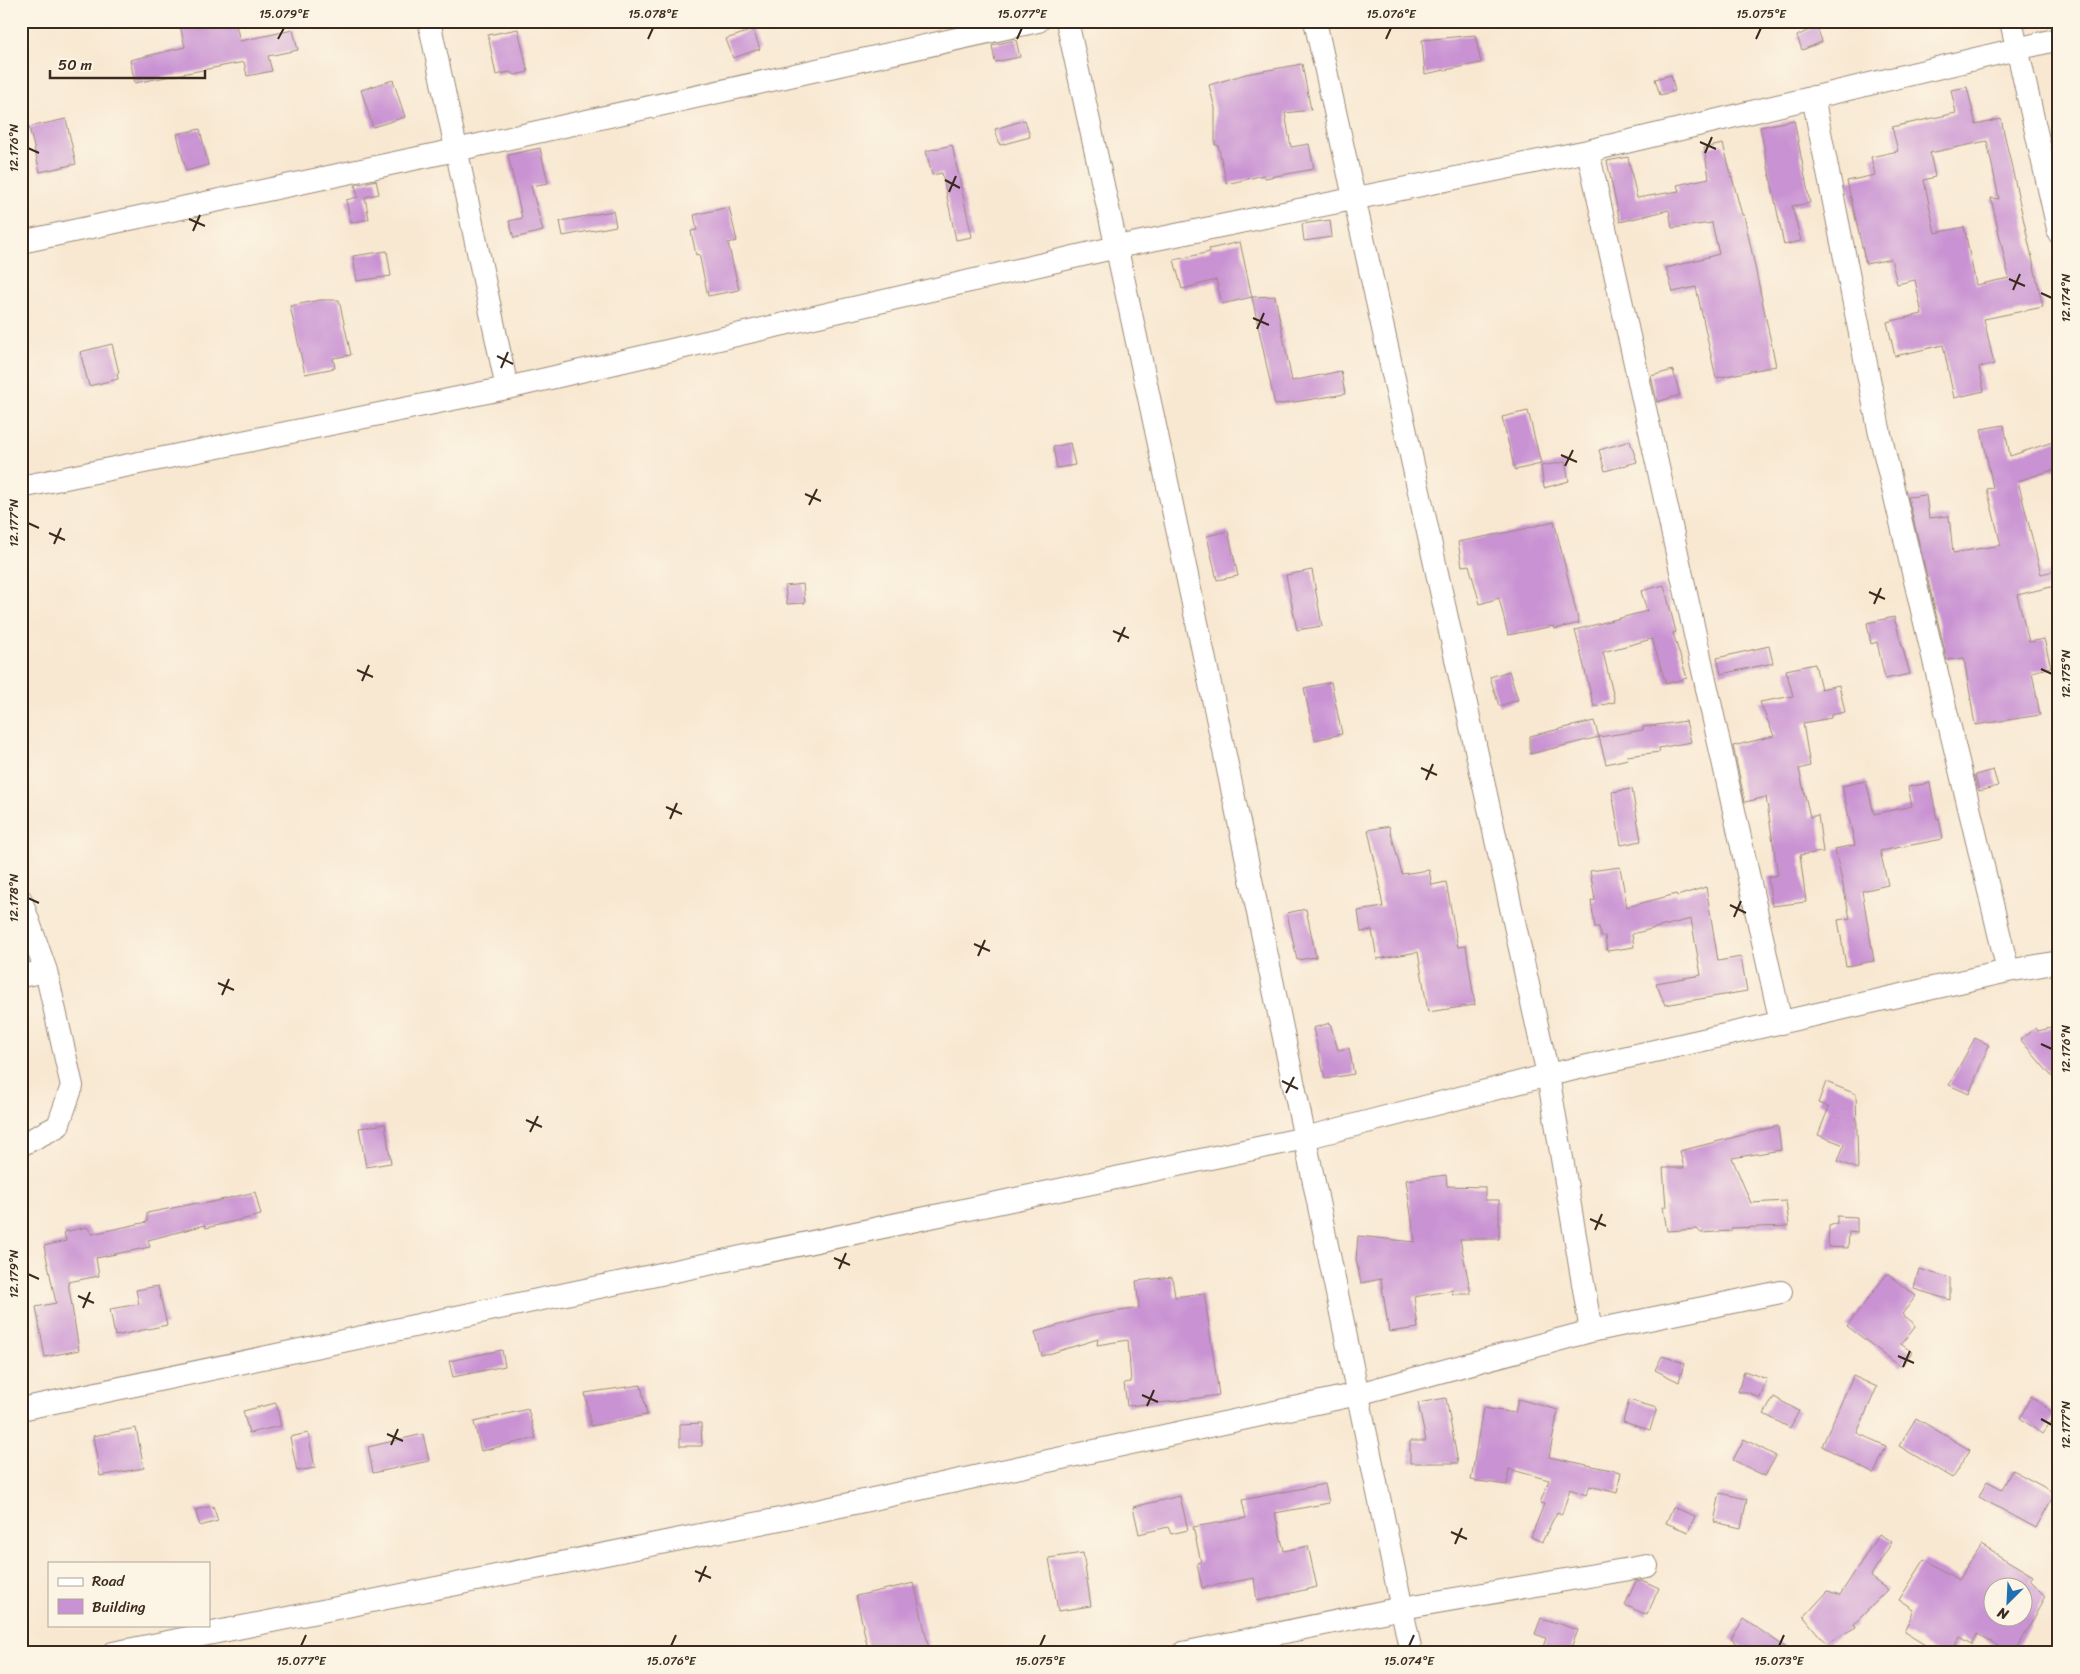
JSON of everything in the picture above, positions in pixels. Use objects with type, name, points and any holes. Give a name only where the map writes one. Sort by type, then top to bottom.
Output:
[{"type":"street","points":[[429,21],[507,388]]},
{"type":"street","points":[[21,242],[456,150],[1038,21]]},
{"type":"street","points":[[1067,21],[1117,247],[1305,1138],[1411,1653]]},
{"type":"street","points":[[1315,21],[1548,1075],[1590,1332]]},
{"type":"street","points":[[2011,21],[2059,233]]},
{"type":"street","points":[[21,487],[507,388],[1117,247],[1588,151],[2059,39]]},
{"type":"street","points":[[1813,97],[1880,434],[2008,972]]},
{"type":"street","points":[[1588,151],[1780,1023]]},
{"type":"street","points":[[21,900],[46,971],[72,1086],[58,1126],[21,1145]]},
{"type":"street","points":[[21,1409],[1305,1138],[1548,1075],[2059,962]]},
{"type":"street","points":[[21,976],[46,971]]},
{"type":"street","points":[[113,1653],[785,1518],[1358,1394],[1590,1332],[1780,1292]]},
{"type":"street","points":[[1183,1653],[1402,1608],[1647,1566]]},
{"type":"building","points":[[179,21],[235,21],[240,41],[293,30],[298,50],[268,56],[272,71],[247,76],[244,62],[135,83],[130,60],[185,47]]},
{"type":"building","points":[[1817,26],[1822,42],[1802,50],[1797,36]]},
{"type":"building","points":[[518,29],[528,72],[515,75],[509,72],[496,75],[488,35]]},
{"type":"building","points":[[753,30],[760,49],[733,58],[726,39]]},
{"type":"building","points":[[1475,35],[1481,63],[1425,74],[1422,40]]},
{"type":"building","points":[[1016,40],[1020,57],[995,62],[992,45]]},
{"type":"building","points":[[1302,64],[1311,110],[1285,113],[1291,147],[1309,144],[1314,169],[1265,178],[1264,175],[1227,184],[1218,145],[1215,145],[1215,108],[1209,85],[1246,74]]},
{"type":"building","points":[[1671,75],[1675,91],[1660,95],[1655,79]]},
{"type":"building","points":[[393,80],[405,117],[373,127],[361,90]]},
{"type":"building","points":[[1967,87],[1976,125],[2001,119],[2043,307],[1984,319],[1994,364],[1979,367],[1984,391],[1954,398],[1943,345],[1895,356],[1887,322],[1922,314],[1915,280],[1897,284],[1891,259],[1866,264],[1847,181],[1875,175],[1871,157],[1898,151],[1892,127],[1956,113],[1951,90]],"holes":[[[1987,141],[1999,199],[1991,198],[2009,278],[1976,285],[1964,227],[1935,233],[1924,180],[1935,177],[1930,153]]]},
{"type":"building","points":[[66,119],[76,164],[40,172],[29,127]]},
{"type":"building","points":[[1025,120],[1030,137],[1000,145],[995,129]]},
{"type":"building","points":[[1794,120],[1810,203],[1792,206],[1801,241],[1784,245],[1760,127]]},
{"type":"building","points":[[200,129],[208,165],[186,171],[177,134]]},
{"type":"building","points":[[1723,144],[1742,215],[1744,215],[1776,366],[1716,378],[1696,287],[1673,292],[1666,268],[1719,254],[1712,223],[1672,228],[1669,210],[1620,222],[1607,161],[1628,157],[1637,198],[1679,191],[1677,185],[1709,178],[1704,148]]},
{"type":"building","points":[[952,145],[972,237],[956,240],[942,173],[932,175],[926,151]]},
{"type":"building","points":[[540,148],[548,183],[531,186],[543,231],[514,238],[509,221],[522,218],[508,155]]},
{"type":"building","points":[[376,180],[379,194],[365,197],[369,219],[351,223],[346,200],[358,197],[355,185]]},
{"type":"building","points":[[729,207],[737,241],[728,243],[739,290],[708,296],[699,254],[696,255],[691,231],[697,230],[694,215]]},
{"type":"building","points":[[613,211],[616,226],[563,236],[560,221]]},
{"type":"building","points":[[1330,220],[1332,237],[1304,241],[1302,224]]},
{"type":"building","points":[[1240,242],[1252,297],[1222,304],[1216,280],[1182,289],[1174,260],[1210,252],[1209,249]]},
{"type":"building","points":[[387,251],[391,276],[357,281],[353,256]]},
{"type":"building","points":[[1275,296],[1292,381],[1341,371],[1345,394],[1275,405],[1252,297]]},
{"type":"building","points":[[320,300],[339,300],[351,355],[333,358],[335,368],[305,374],[290,306]]},
{"type":"building","points":[[112,344],[119,373],[117,373],[118,379],[89,386],[80,352]]},
{"type":"building","points":[[1673,370],[1680,395],[1657,402],[1651,376]]},
{"type":"building","points":[[1528,411],[1541,464],[1515,470],[1502,417]]},
{"type":"building","points":[[2004,425],[2010,456],[2059,440],[2059,468],[2018,481],[2041,574],[2059,570],[2059,585],[2017,595],[2029,642],[2044,639],[2051,667],[2032,672],[2040,715],[1975,725],[1964,658],[1947,660],[1908,497],[1926,495],[1929,518],[1949,516],[1953,553],[2001,545],[1987,489],[1993,488],[1981,429]]},
{"type":"building","points":[[1630,441],[1637,462],[1605,471],[1599,450]]},
{"type":"building","points":[[1070,443],[1075,465],[1057,468],[1053,447]]},
{"type":"building","points":[[1565,462],[1569,481],[1544,488],[1541,466]]},
{"type":"building","points":[[1554,521],[1579,623],[1555,629],[1554,626],[1508,635],[1499,598],[1480,604],[1469,565],[1462,566],[1458,542]]},
{"type":"building","points":[[1228,531],[1238,576],[1217,580],[1207,536]]},
{"type":"building","points":[[1312,570],[1322,626],[1297,630],[1286,575]]},
{"type":"building","points":[[803,584],[805,603],[787,604],[785,586]]},
{"type":"building","points":[[1664,585],[1676,632],[1673,633],[1687,678],[1666,684],[1652,639],[1603,652],[1615,702],[1594,707],[1575,630],[1647,611],[1641,591]]},
{"type":"building","points":[[1894,617],[1910,674],[1885,679],[1877,642],[1871,644],[1867,623]]},
{"type":"building","points":[[1769,646],[1773,663],[1721,674],[1717,658]]},
{"type":"building","points":[[1815,664],[1821,689],[1839,685],[1845,712],[1831,715],[1831,718],[1803,723],[1810,766],[1799,769],[1810,817],[1818,815],[1823,852],[1800,855],[1806,902],[1772,906],[1768,877],[1778,875],[1766,797],[1745,802],[1733,746],[1774,736],[1760,702],[1793,696],[1786,670]]},
{"type":"building","points":[[1509,671],[1518,700],[1499,706],[1490,677]]},
{"type":"building","points":[[1331,682],[1342,734],[1315,740],[1304,688]]},
{"type":"building","points":[[1594,721],[1599,737],[1530,754],[1530,736]]},
{"type":"building","points":[[1686,721],[1691,742],[1659,748],[1660,752],[1627,756],[1628,759],[1606,764],[1599,737],[1643,730],[1643,727]]},
{"type":"building","points":[[1993,770],[1998,786],[1979,791],[1975,775]]},
{"type":"building","points":[[1866,781],[1874,814],[1912,806],[1908,787],[1930,783],[1943,839],[1880,851],[1888,885],[1862,891],[1874,961],[1846,966],[1838,920],[1850,918],[1835,849],[1855,845],[1842,786]]},
{"type":"building","points":[[1632,789],[1641,841],[1621,845],[1612,792]]},
{"type":"building","points":[[1389,826],[1402,874],[1429,870],[1432,885],[1446,882],[1458,947],[1466,946],[1475,1005],[1428,1012],[1418,952],[1377,959],[1372,930],[1361,932],[1358,911],[1383,907],[1368,830]]},
{"type":"building","points":[[1620,867],[1627,907],[1676,894],[1677,896],[1706,887],[1718,961],[1741,957],[1747,991],[1665,1005],[1656,983],[1701,975],[1691,919],[1632,934],[1634,947],[1607,951],[1605,936],[1601,937],[1599,927],[1595,927],[1591,901],[1595,900],[1590,871]]},
{"type":"building","points":[[1306,909],[1316,957],[1297,960],[1287,913]]},
{"type":"building","points":[[1330,1023],[1338,1050],[1349,1048],[1354,1074],[1325,1079],[1313,1028]]},
{"type":"building","points":[[2059,1026],[2059,1085],[2020,1039],[2036,1028],[2038,1031]]},
{"type":"building","points":[[1975,1038],[1989,1045],[1969,1094],[1949,1085]]},
{"type":"building","points":[[1826,1082],[1856,1094],[1858,1169],[1838,1161],[1844,1145],[1818,1135],[1829,1107],[1818,1103]]},
{"type":"building","points":[[385,1124],[391,1163],[366,1167],[359,1128]]},
{"type":"building","points":[[1778,1126],[1781,1150],[1732,1158],[1751,1203],[1786,1201],[1789,1226],[1731,1228],[1731,1231],[1701,1233],[1697,1229],[1667,1231],[1663,1207],[1666,1207],[1663,1168],[1684,1168],[1680,1151]]},
{"type":"building","points":[[1446,1175],[1447,1186],[1485,1187],[1485,1200],[1499,1200],[1499,1239],[1460,1239],[1471,1294],[1452,1294],[1453,1290],[1414,1297],[1418,1328],[1389,1332],[1381,1279],[1361,1283],[1356,1259],[1358,1236],[1415,1242],[1406,1180]]},
{"type":"building","points":[[255,1192],[261,1215],[206,1228],[205,1225],[148,1240],[150,1247],[96,1258],[99,1276],[68,1282],[79,1350],[45,1357],[36,1307],[56,1303],[44,1246],[66,1241],[64,1232],[87,1227],[92,1234],[147,1222],[147,1213],[198,1203],[199,1205]]},
{"type":"building","points":[[1837,1216],[1857,1217],[1857,1233],[1849,1232],[1848,1248],[1828,1247],[1829,1226],[1837,1223]]},
{"type":"building","points":[[1919,1269],[1950,1278],[1950,1300],[1914,1289]]},
{"type":"building","points":[[1887,1274],[1916,1296],[1902,1314],[1916,1325],[1901,1344],[1912,1352],[1901,1367],[1847,1326]]},
{"type":"building","points":[[1172,1277],[1175,1297],[1204,1293],[1219,1395],[1127,1406],[1124,1383],[1131,1382],[1128,1340],[1097,1345],[1098,1339],[1042,1356],[1035,1332],[1091,1316],[1139,1308],[1136,1281]]},
{"type":"building","points":[[158,1286],[167,1325],[115,1336],[110,1309],[139,1304],[136,1290]]},
{"type":"building","points":[[502,1350],[505,1366],[453,1377],[449,1361]]},
{"type":"building","points":[[1662,1356],[1684,1363],[1679,1382],[1655,1370]]},
{"type":"building","points":[[1744,1371],[1767,1379],[1760,1398],[1747,1392],[1738,1392]]},
{"type":"building","points":[[1853,1376],[1877,1387],[1857,1433],[1886,1446],[1874,1474],[1822,1446]]},
{"type":"building","points":[[641,1385],[647,1415],[591,1426],[585,1393]]},
{"type":"building","points":[[2031,1396],[2056,1415],[2042,1434],[2020,1418]]},
{"type":"building","points":[[1774,1397],[1799,1411],[1790,1428],[1764,1414]]},
{"type":"building","points":[[1446,1398],[1458,1463],[1410,1463],[1410,1441],[1426,1441],[1418,1403]]},
{"type":"building","points":[[1518,1399],[1558,1410],[1549,1457],[1621,1472],[1617,1493],[1590,1486],[1586,1495],[1570,1489],[1562,1514],[1557,1512],[1542,1542],[1531,1537],[1544,1504],[1540,1503],[1549,1480],[1509,1469],[1507,1485],[1471,1480],[1483,1408],[1515,1413]]},
{"type":"building","points":[[1629,1400],[1657,1408],[1650,1430],[1623,1422]]},
{"type":"building","points":[[276,1403],[281,1426],[249,1433],[243,1411]]},
{"type":"building","points":[[528,1409],[536,1438],[481,1451],[474,1422]]},
{"type":"building","points":[[1916,1418],[1970,1450],[1952,1478],[1899,1446]]},
{"type":"building","points":[[701,1423],[702,1446],[680,1446],[680,1424]]},
{"type":"building","points":[[136,1428],[144,1468],[100,1476],[93,1436]]},
{"type":"building","points":[[308,1433],[315,1468],[297,1471],[290,1437]]},
{"type":"building","points":[[423,1434],[429,1461],[373,1473],[368,1447]]},
{"type":"building","points":[[1744,1439],[1776,1456],[1765,1476],[1733,1460]]},
{"type":"building","points":[[2012,1470],[2055,1493],[2036,1528],[1979,1497],[1987,1481],[2002,1489]]},
{"type":"building","points":[[1325,1484],[1329,1503],[1275,1513],[1284,1551],[1308,1546],[1317,1587],[1257,1601],[1254,1578],[1202,1588],[1197,1563],[1201,1562],[1193,1527],[1246,1518],[1242,1500]]},
{"type":"building","points":[[1720,1493],[1747,1499],[1741,1528],[1714,1522]]},
{"type":"building","points":[[1180,1496],[1188,1530],[1171,1534],[1168,1527],[1139,1534],[1133,1507]]},
{"type":"building","points":[[213,1506],[218,1521],[200,1526],[195,1510]]},
{"type":"building","points":[[1673,1507],[1695,1516],[1688,1532],[1666,1523]]},
{"type":"building","points":[[1879,1534],[1892,1542],[1870,1577],[1888,1590],[1854,1624],[1856,1627],[1826,1644],[1804,1617],[1828,1591],[1840,1595]]},
{"type":"building","points":[[1981,1545],[2033,1576],[1982,1576],[1982,1626],[2030,1626],[2015,1653],[2009,1653],[1978,1634],[1972,1644],[1960,1637],[1951,1653],[1938,1653],[1904,1632],[1914,1610],[1899,1600],[1925,1559],[1958,1580]]},
{"type":"building","points":[[1083,1553],[1091,1606],[1058,1611],[1049,1558]]},
{"type":"building","points":[[1642,1580],[1659,1588],[1647,1615],[1625,1605],[1636,1581]]},
{"type":"building","points":[[2032,1582],[2046,1596],[2032,1622]]},
{"type":"building","points":[[914,1583],[930,1653],[869,1653],[856,1596]]},
{"type":"building","points":[[1541,1618],[1578,1630],[1569,1653],[1541,1653],[1546,1638],[1535,1634]]},
{"type":"building","points":[[1744,1619],[1794,1653],[1751,1653],[1731,1639]]}]
